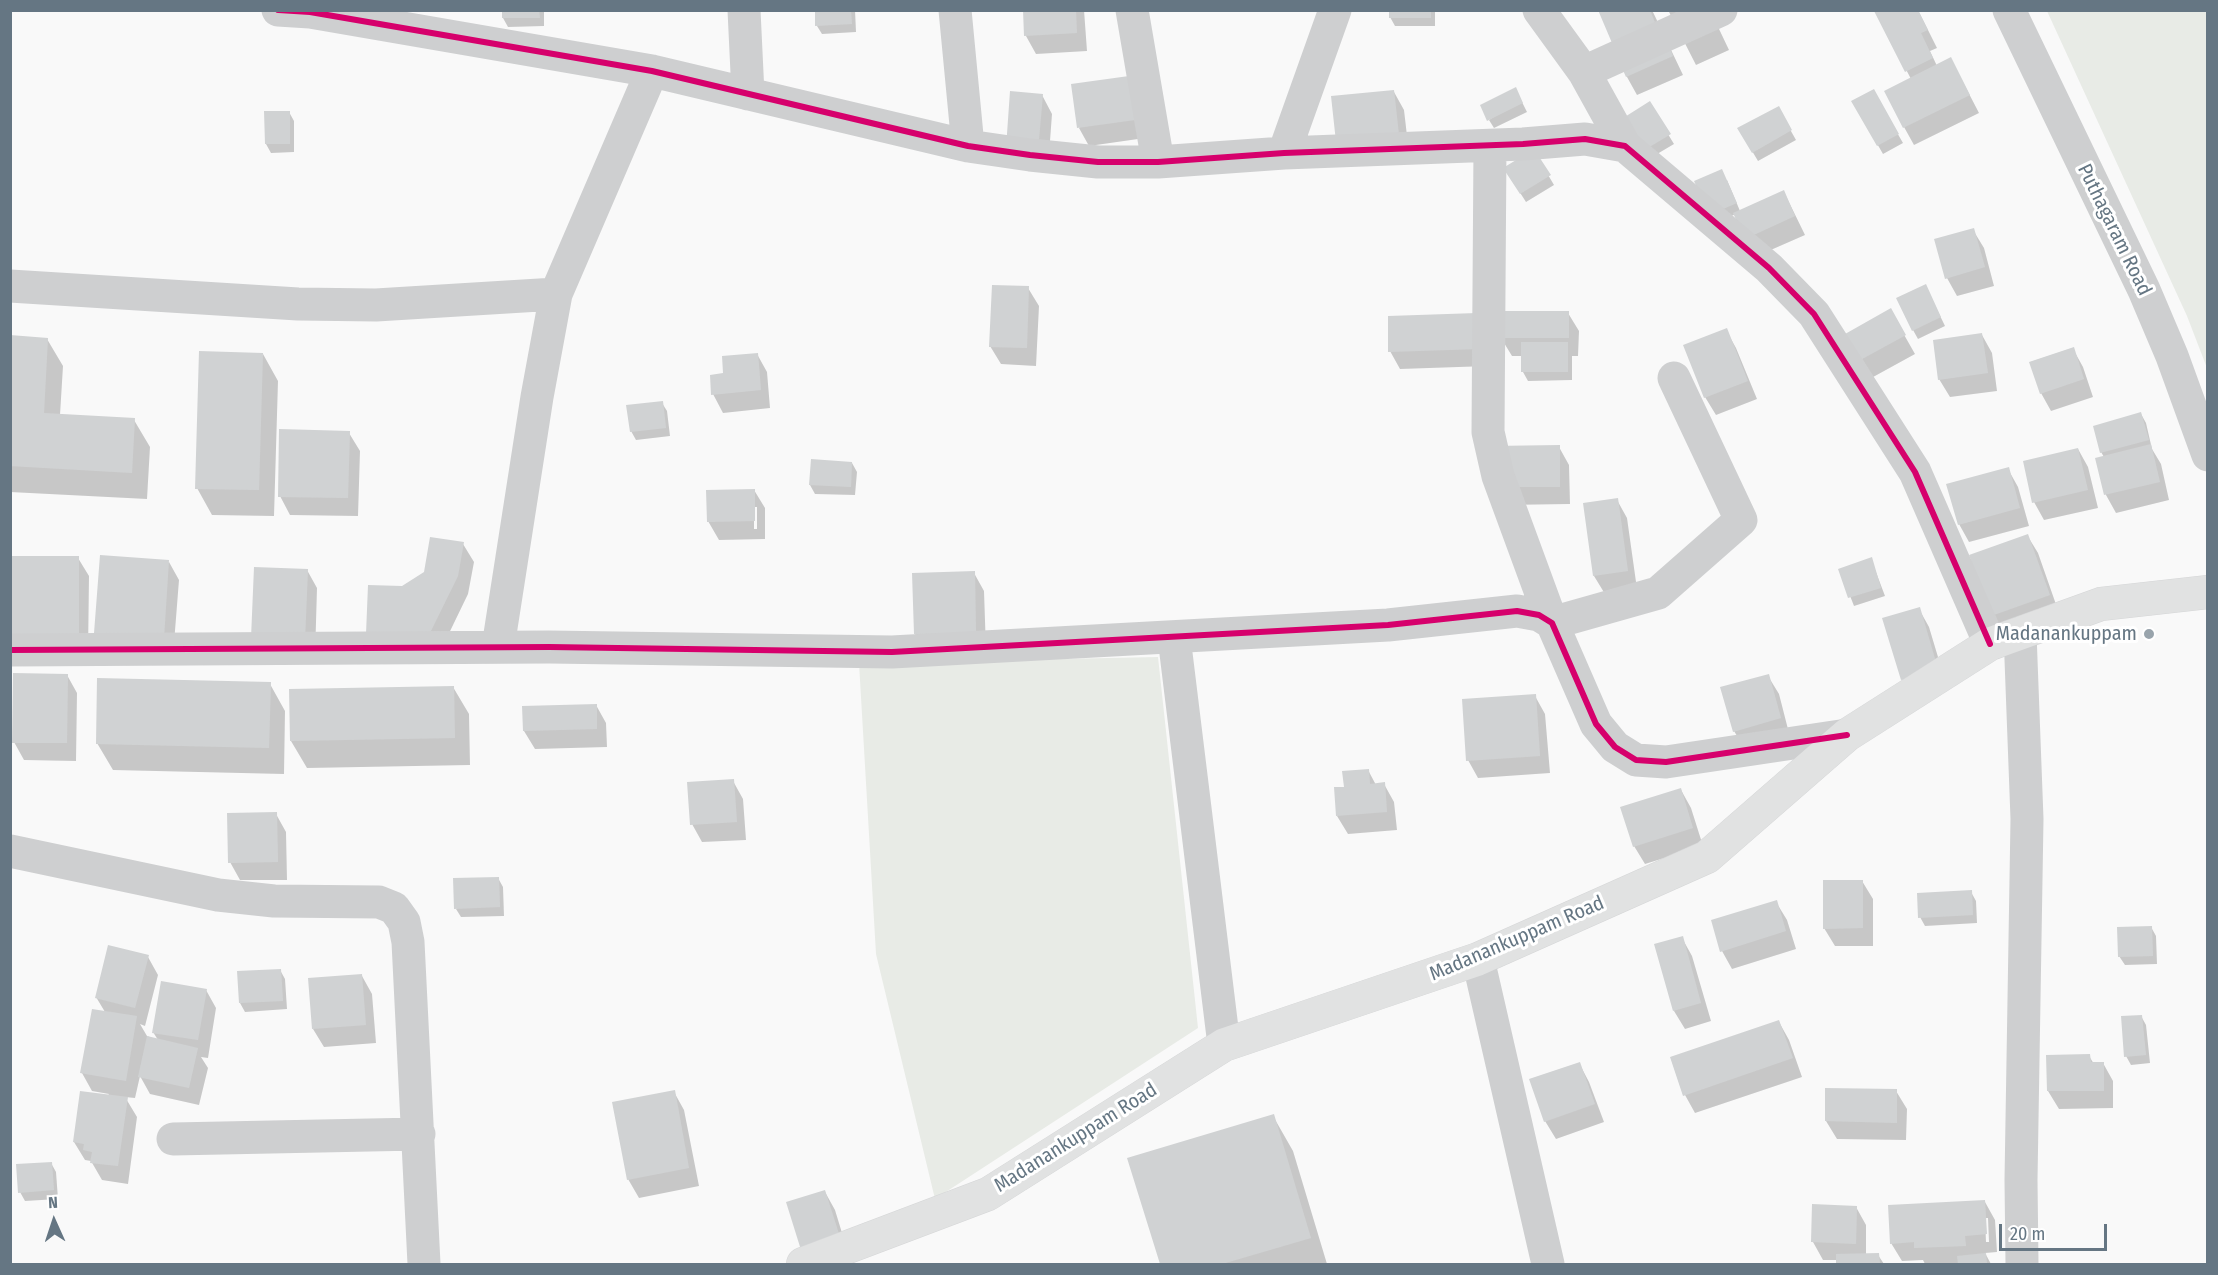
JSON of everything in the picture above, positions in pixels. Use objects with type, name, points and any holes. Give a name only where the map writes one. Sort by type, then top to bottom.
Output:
[{"type":"main road","name":"Madanankuppam Road","points":[[803,1264],[988,1194],[1224,1045],[1478,959],[1707,857],[1847,735],[2005,638],[2101,604],[2208,592]]},
{"type":"street","points":[[278,10],[310,11],[652,71],[968,146],[1098,162],[1158,162],[1284,153],[1490,146],[1585,139],[1625,146]]},
{"type":"street","points":[[744,10],[748,94]]},
{"type":"street","points":[[955,10],[968,146]]},
{"type":"street","points":[[1132,10],[1158,162]]},
{"type":"street","points":[[1284,153],[1335,10]]},
{"type":"street","points":[[1539,10],[1584,72],[1625,146],[1769,268],[1814,314],[1915,472],[2005,638],[2027,819],[2021,1180],[2022,1264]]},
{"type":"street","points":[[1584,72],[1722,10]]},
{"type":"street","name":"Puthagaram Road","points":[[2008,10],[2144,290],[2172,356],[2208,455]]},
{"type":"street","points":[[498,647],[533,420],[556,294],[652,71]]},
{"type":"street","points":[[1490,146],[1488,432],[1498,476],[1552,623],[1596,724],[1615,747],[1636,760],[1666,762],[1847,735]]},
{"type":"street","points":[[10,286],[298,304],[376,306],[556,294]]},
{"type":"street","points":[[10,650],[498,647],[892,652],[1388,625],[1517,611],[1539,615],[1552,623],[1658,593],[1741,520],[1674,378]]},
{"type":"street","points":[[1174,637],[1224,1045]]},
{"type":"street","points":[[10,851],[218,895],[274,901],[379,902],[394,908],[405,922],[408,942],[424,1264]]},
{"type":"street","points":[[1478,959],[1548,1264]]},
{"type":"street","points":[[173,1139],[419,1134]]},
{"type":"shaded area","points":[[2047,11],[2207,11],[2207,368],[2187,316]]},
{"type":"shaded area","points":[[1158,657],[1198,1028],[935,1199],[876,954],[859,663]]},
{"type":"building","points":[[502,10],[539,10],[540,18],[502,18]]},
{"type":"building","points":[[815,10],[851,10],[852,24],[815,26]]},
{"type":"building","points":[[1023,10],[1076,10],[1077,33],[1024,36]]},
{"type":"building","points":[[1389,10],[1431,10],[1431,18],[1389,18]]},
{"type":"building","points":[[1598,10],[1650,10],[1656,25],[1612,43]]},
{"type":"building","points":[[1875,10],[1918,10],[1928,30],[1921,33],[1933,58],[1905,72]]},
{"type":"building","points":[[1662,29],[1673,56],[1626,77],[1614,50]]},
{"type":"building","points":[[1951,57],[1970,95],[1903,128],[1884,91]]},
{"type":"building","points":[[1129,76],[1135,120],[1077,128],[1071,84]]},
{"type":"building","points":[[1516,87],[1523,103],[1487,121],[1480,105]]},
{"type":"building","points":[[1874,89],[1899,134],[1877,146],[1851,101]]},
{"type":"building","points":[[1394,90],[1399,135],[1336,142],[1331,96]]},
{"type":"building","points":[[1010,91],[1043,94],[1038,151],[1006,148]]},
{"type":"building","points":[[1650,101],[1671,134],[1641,152],[1620,120]]},
{"type":"building","points":[[1779,106],[1792,130],[1752,153],[1737,128]]},
{"type":"building","points":[[264,111],[290,111],[290,144],[265,144]]},
{"type":"building","points":[[1534,149],[1551,175],[1520,194],[1503,168]]},
{"type":"building","points":[[1722,169],[1737,203],[1709,215],[1694,181]]},
{"type":"building","points":[[1784,190],[1795,216],[1745,239],[1733,213]]},
{"type":"building","points":[[1974,228],[1985,267],[1945,279],[1934,239]]},
{"type":"building","points":[[1926,284],[1941,317],[1912,331],[1896,298]]},
{"type":"building","points":[[992,285],[1029,286],[1027,348],[989,347]]},
{"type":"building","points":[[1891,308],[1906,335],[1853,364],[1838,338]]},
{"type":"building","points":[[1500,311],[1569,311],[1569,338],[1500,338]]},
{"type":"building","points":[[1477,313],[1479,349],[1388,352],[1388,316]]},
{"type":"building","points":[[1727,328],[1748,381],[1704,398],[1683,345]]},
{"type":"building","points":[[1982,333],[1988,373],[1938,380],[1933,340]]},
{"type":"building","points":[[10,335],[48,338],[44,413],[135,418],[132,473],[10,466]]},
{"type":"building","points":[[1521,342],[1568,342],[1568,372],[1521,372]]},
{"type":"building","points":[[2074,347],[2084,379],[2040,394],[2029,362]]},
{"type":"building","points":[[199,351],[263,353],[259,490],[195,489]]},
{"type":"building","points":[[758,353],[761,390],[711,395],[710,375],[723,373],[722,356]]},
{"type":"building","points":[[663,401],[666,428],[630,432],[626,405]]},
{"type":"building","points":[[2141,412],[2149,440],[2100,453],[2093,426]]},
{"type":"building","points":[[279,429],[350,431],[348,498],[278,497]]},
{"type":"building","points":[[2151,444],[2160,482],[2104,495],[2095,458]]},
{"type":"building","points":[[1560,445],[1560,487],[1491,487],[1491,446]]},
{"type":"building","points":[[2078,448],[2088,490],[2032,503],[2023,461]]},
{"type":"building","points":[[811,459],[852,462],[851,487],[809,485]]},
{"type":"building","points":[[2009,467],[2020,508],[1958,525],[1946,484]]},
{"type":"building","points":[[755,489],[755,521],[707,522],[706,490]]},
{"type":"building","points":[[1618,498],[1628,571],[1593,576],[1583,503]]},
{"type":"building","points":[[2028,534],[2050,595],[1991,616],[1969,555]]},
{"type":"building","points":[[430,537],[464,542],[458,576],[428,637],[366,634],[368,585],[402,586],[424,572]]},
{"type":"building","points":[[100,555],[169,560],[164,638],[94,633]]},
{"type":"building","points":[[10,556],[79,556],[79,638],[10,638]]},
{"type":"building","points":[[1872,557],[1881,588],[1848,598],[1838,569]]},
{"type":"building","points":[[254,567],[308,569],[305,640],[251,638]]},
{"type":"building","points":[[975,571],[976,633],[914,634],[912,573]]},
{"type":"building","points":[[1920,607],[1938,669],[1901,680],[1882,618]]},
{"type":"building","points":[[13,673],[68,674],[67,743],[12,743]]},
{"type":"building","points":[[1769,674],[1781,718],[1733,732],[1720,687]]},
{"type":"building","points":[[97,678],[271,682],[269,748],[96,744]]},
{"type":"building","points":[[454,686],[455,738],[290,741],[289,689]]},
{"type":"building","points":[[1536,694],[1540,756],[1466,761],[1462,699]]},
{"type":"building","points":[[597,704],[597,729],[523,731],[522,706]]},
{"type":"building","points":[[1369,769],[1370,784],[1385,782],[1387,812],[1336,816],[1334,787],[1344,787],[1342,771]]},
{"type":"building","points":[[734,779],[737,822],[690,825],[687,782]]},
{"type":"building","points":[[1681,788],[1693,828],[1633,847],[1620,807]]},
{"type":"building","points":[[277,812],[278,862],[228,863],[227,813]]},
{"type":"building","points":[[499,877],[500,907],[454,909],[453,878]]},
{"type":"building","points":[[1823,880],[1863,880],[1863,928],[1823,929]]},
{"type":"building","points":[[1972,890],[1973,915],[1918,918],[1917,893]]},
{"type":"building","points":[[1777,900],[1786,931],[1720,952],[1711,920]]},
{"type":"building","points":[[2152,926],[2153,956],[2118,957],[2117,927]]},
{"type":"building","points":[[1683,936],[1701,1003],[1673,1011],[1654,944]]},
{"type":"building","points":[[108,945],[149,955],[135,1008],[95,998]]},
{"type":"building","points":[[281,969],[283,1001],[239,1003],[237,971]]},
{"type":"building","points":[[362,974],[366,1025],[312,1029],[308,978]]},
{"type":"building","points":[[161,981],[207,989],[198,1040],[152,1033]]},
{"type":"building","points":[[92,1009],[137,1016],[126,1081],[80,1073]]},
{"type":"building","points":[[2142,1015],[2146,1055],[2124,1057],[2121,1016]]},
{"type":"building","points":[[1779,1020],[1793,1058],[1683,1096],[1670,1057]]},
{"type":"building","points":[[147,1036],[198,1048],[189,1088],[138,1077]]},
{"type":"building","points":[[2090,1054],[2091,1062],[2104,1062],[2104,1091],[2047,1091],[2046,1055]]},
{"type":"building","points":[[1580,1062],[1595,1104],[1544,1122],[1529,1079]]},
{"type":"building","points":[[1825,1088],[1897,1089],[1897,1123],[1825,1121]]},
{"type":"building","points":[[675,1090],[689,1168],[627,1180],[612,1102]]},
{"type":"building","points":[[80,1091],[128,1097],[118,1166],[90,1163],[92,1152],[83,1150],[84,1144],[73,1142]]},
{"type":"building","points":[[1274,1114],[1311,1238],[1222,1264],[1160,1264],[1127,1158]]},
{"type":"building","points":[[52,1162],[54,1190],[18,1193],[16,1164]]},
{"type":"building","points":[[825,1190],[840,1237],[801,1250],[786,1202]]},
{"type":"building","points":[[1985,1200],[1987,1234],[1965,1236],[1966,1246],[1914,1248],[1914,1242],[1890,1244],[1888,1205]]},
{"type":"building","points":[[1812,1204],[1857,1206],[1856,1244],[1811,1242]]},
{"type":"building","points":[[1879,1253],[1880,1264],[1836,1264],[1836,1254]]},
{"type":"building","points":[[1986,1253],[1987,1264],[1958,1264],[1957,1256]]},
{"type":"cycle path","points":[[278,10],[310,12],[652,71],[968,146],[1098,162],[1158,162],[1284,153],[1523,144],[1585,139],[1625,146],[1769,268],[1814,314],[1915,472],[1990,644]]},
{"type":"cycle path","points":[[10,650],[549,647],[892,652],[1388,625],[1517,611],[1539,615],[1552,623],[1596,724],[1615,747],[1636,760],[1666,762],[1847,735]]},
{"type":"place","name":"Madanankuppam","points":[[2149,634]]}]
